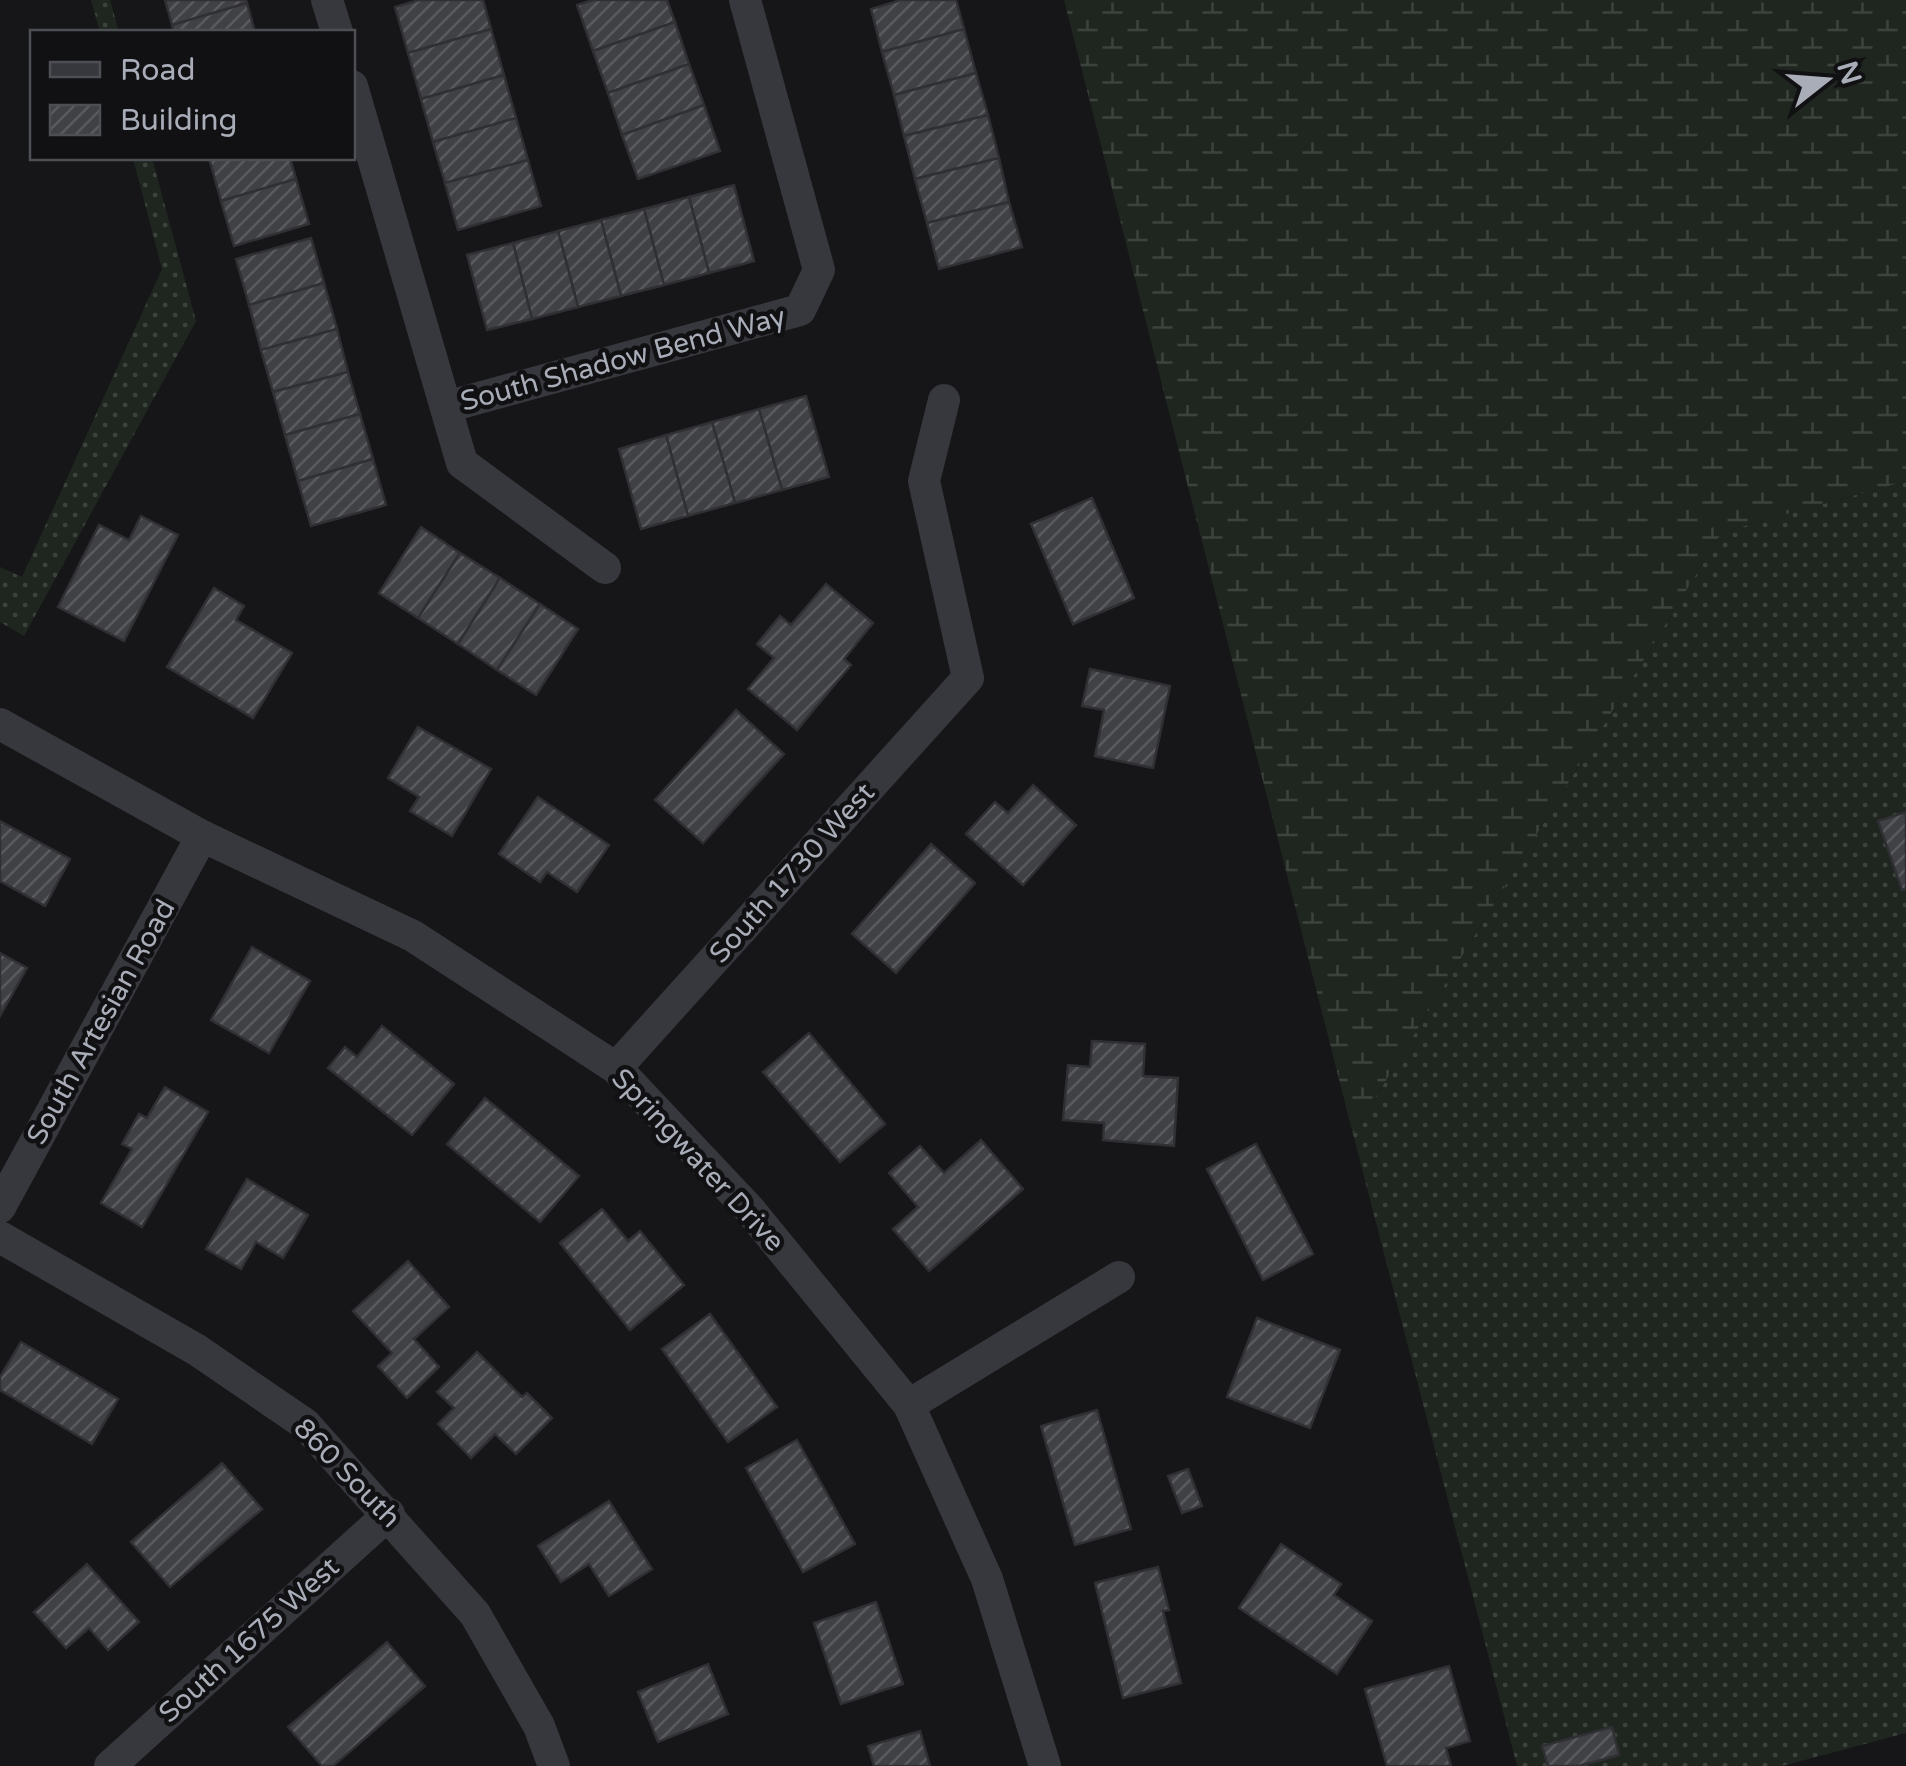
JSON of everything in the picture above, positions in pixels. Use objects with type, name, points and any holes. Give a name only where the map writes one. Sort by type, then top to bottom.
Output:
[{"type":"street","points":[[328,0],[336,30]]},
{"type":"street","name":"South Shadow Bend Way","points":[[446,407],[800,310],[819,270],[744,0]]},
{"type":"street","points":[[355,96],[462,463],[604,568]]},
{"type":"street","name":"South 1730 West","points":[[616,1068],[968,678],[924,481],[944,400]]},
{"type":"street","name":"Springwater Drive","points":[[0,724],[202,836],[412,936],[616,1068],[749,1209],[910,1405],[987,1579],[1045,1766]]},
{"type":"street","name":"South Artesian Road","points":[[0,1208],[202,836]]},
{"type":"street","name":"860 South","points":[[0,1237],[197,1350],[305,1424],[475,1614],[539,1726],[554,1766]]},
{"type":"street","points":[[910,1405],[1119,1276]]},
{"type":"street","name":"South 1675 West","points":[[110,1766],[389,1514]]},
{"type":"green space","points":[[91,0],[110,0],[118,30],[99,30]]},
{"type":"green space","points":[[1064,0],[1906,0],[1906,481],[1722,532],[1353,1134]]},
{"type":"green space","points":[[134,160],[153,160],[196,321],[24,636],[0,622],[0,567],[22,577],[162,269]]},
{"type":"green space","points":[[1906,481],[1906,1733],[1782,1766],[1517,1766],[1353,1134],[1722,532]]},
{"type":"building","points":[[165,0],[246,0],[247,3],[172,25]]},
{"type":"building","points":[[419,0],[483,0],[491,29],[408,53],[395,7]]},
{"type":"building","points":[[593,0],[667,0],[675,22],[593,51],[577,5]]},
{"type":"building","points":[[901,0],[956,0],[964,29],[882,52],[871,9]]},
{"type":"building","points":[[247,3],[254,30],[173,30],[172,25]]},
{"type":"building","points":[[675,22],[689,64],[608,93],[593,51]]},
{"type":"building","points":[[491,29],[504,75],[421,99],[408,53]]},
{"type":"building","points":[[964,29],[976,73],[894,95],[882,52]]},
{"type":"building","points":[[689,64],[704,105],[622,135],[608,93]]},
{"type":"building","points":[[976,73],[988,115],[904,136],[894,95]]},
{"type":"building","points":[[504,75],[516,118],[433,142],[421,99]]},
{"type":"building","points":[[704,105],[720,151],[638,179],[622,135]]},
{"type":"building","points":[[988,115],[999,158],[915,179],[904,136]]},
{"type":"building","points":[[516,118],[528,160],[445,183],[433,142]]},
{"type":"building","points":[[999,158],[1009,202],[927,223],[915,179]]},
{"type":"building","points":[[210,160],[291,160],[296,179],[221,201]]},
{"type":"building","points":[[528,160],[541,206],[458,230],[445,183]]},
{"type":"building","points":[[296,179],[309,224],[234,246],[221,201]]},
{"type":"building","points":[[734,185],[754,261],[709,273],[689,197]]},
{"type":"building","points":[[689,197],[709,273],[664,285],[644,209]]},
{"type":"building","points":[[1009,202],[1022,247],[939,269],[927,223]]},
{"type":"building","points":[[644,209],[664,285],[621,296],[601,220]]},
{"type":"building","points":[[601,220],[621,296],[578,307],[558,231]]},
{"type":"building","points":[[558,231],[578,307],[532,319],[513,243]]},
{"type":"building","points":[[311,238],[324,283],[249,305],[236,259]]},
{"type":"building","points":[[513,243],[532,319],[487,330],[467,255]]},
{"type":"building","points":[[324,283],[337,329],[261,350],[249,305]]},
{"type":"building","points":[[337,329],[348,372],[273,392],[261,350]]},
{"type":"building","points":[[348,372],[360,414],[285,435],[273,392]]},
{"type":"building","points":[[806,396],[829,477],[782,490],[759,409]]},
{"type":"building","points":[[759,409],[782,490],[735,503],[712,422]]},
{"type":"building","points":[[360,414],[373,459],[298,481],[285,435]]},
{"type":"building","points":[[712,422],[735,503],[688,516],[666,435]]},
{"type":"building","points":[[666,435],[688,516],[641,529],[619,449]]},
{"type":"building","points":[[373,459],[386,505],[311,526],[298,481]]},
{"type":"building","points":[[1092,498],[1134,598],[1073,624],[1031,524]]},
{"type":"building","points":[[141,516],[178,535],[124,641],[58,607],[99,525],[129,540]]},
{"type":"building","points":[[421,527],[460,553],[418,618],[379,593]]},
{"type":"building","points":[[460,553],[500,578],[458,644],[418,618]]},
{"type":"building","points":[[500,578],[540,604],[497,670],[458,644]]},
{"type":"building","points":[[826,584],[873,623],[844,659],[851,665],[797,730],[748,689],[774,658],[757,644],[780,616],[791,625]]},
{"type":"building","points":[[214,588],[244,606],[236,620],[292,653],[253,718],[167,667]]},
{"type":"building","points":[[540,604],[578,629],[536,695],[497,670]]},
{"type":"building","points":[[1090,669],[1170,686],[1153,768],[1095,756],[1104,710],[1082,706]]},
{"type":"building","points":[[736,710],[784,754],[703,843],[655,800]]},
{"type":"building","points":[[418,727],[491,769],[452,836],[410,811],[419,797],[388,778]]},
{"type":"building","points":[[1033,785],[1076,825],[1023,885],[966,834],[995,802],[1008,813]]},
{"type":"building","points":[[538,797],[609,845],[577,892],[547,872],[540,882],[499,854]]},
{"type":"building","points":[[1906,812],[1906,889],[1902,890],[1878,821]]},
{"type":"building","points":[[0,821],[70,859],[45,906],[0,881]]},
{"type":"building","points":[[931,844],[975,883],[896,973],[852,934]]},
{"type":"building","points":[[252,947],[310,981],[269,1053],[211,1020]]},
{"type":"building","points":[[0,953],[27,968],[0,1016]]},
{"type":"building","points":[[382,1026],[454,1084],[412,1135],[328,1068],[345,1047],[357,1057]]},
{"type":"building","points":[[809,1033],[885,1124],[840,1162],[763,1072]]},
{"type":"building","points":[[1092,1041],[1145,1044],[1143,1076],[1178,1078],[1174,1146],[1103,1140],[1104,1123],[1063,1120],[1068,1065],[1090,1067]]},
{"type":"building","points":[[165,1087],[208,1112],[142,1227],[101,1203],[132,1149],[122,1144],[139,1114],[147,1118]]},
{"type":"building","points":[[485,1098],[579,1176],[540,1222],[447,1144]]},
{"type":"building","points":[[981,1140],[1023,1189],[929,1271],[893,1229],[918,1207],[889,1173],[920,1146],[944,1173]]},
{"type":"building","points":[[1256,1144],[1313,1254],[1263,1280],[1207,1169]]},
{"type":"building","points":[[247,1179],[308,1215],[283,1258],[256,1242],[241,1269],[206,1249]]},
{"type":"building","points":[[602,1209],[628,1241],[640,1231],[684,1285],[630,1330],[560,1243]]},
{"type":"building","points":[[408,1261],[449,1307],[414,1339],[439,1367],[407,1398],[378,1366],[392,1353],[353,1311]]},
{"type":"building","points":[[710,1314],[777,1407],[728,1442],[662,1349]]},
{"type":"building","points":[[1257,1318],[1340,1350],[1310,1428],[1227,1397]]},
{"type":"building","points":[[21,1342],[118,1399],[92,1444],[0,1390],[0,1377]]},
{"type":"building","points":[[477,1352],[522,1397],[527,1393],[552,1418],[516,1454],[495,1434],[471,1458],[438,1424],[454,1408],[437,1392]]},
{"type":"building","points":[[1097,1410],[1131,1529],[1075,1545],[1041,1426]]},
{"type":"building","points":[[797,1440],[855,1544],[803,1572],[746,1468]]},
{"type":"building","points":[[222,1463],[262,1509],[170,1587],[131,1542]]},
{"type":"building","points":[[1188,1469],[1202,1506],[1182,1513],[1168,1476]]},
{"type":"building","points":[[609,1501],[652,1569],[609,1596],[589,1564],[561,1582],[538,1546]]},
{"type":"building","points":[[1281,1544],[1341,1584],[1334,1595],[1372,1621],[1337,1674],[1239,1608]]},
{"type":"building","points":[[87,1564],[139,1622],[108,1650],[89,1628],[66,1648],[34,1612]]},
{"type":"building","points":[[1158,1567],[1169,1610],[1163,1611],[1181,1683],[1123,1698],[1095,1583]]},
{"type":"building","points":[[876,1602],[903,1684],[841,1704],[814,1623]]},
{"type":"building","points":[[387,1642],[425,1686],[333,1766],[322,1766],[288,1727]]},
{"type":"building","points":[[708,1664],[728,1714],[658,1742],[638,1692]]},
{"type":"building","points":[[1449,1666],[1470,1741],[1446,1748],[1451,1766],[1387,1766],[1365,1689]]},
{"type":"building","points":[[1612,1727],[1619,1755],[1579,1766],[1548,1766],[1542,1746]]},
{"type":"building","points":[[920,1731],[930,1766],[874,1766],[868,1746]]}]
